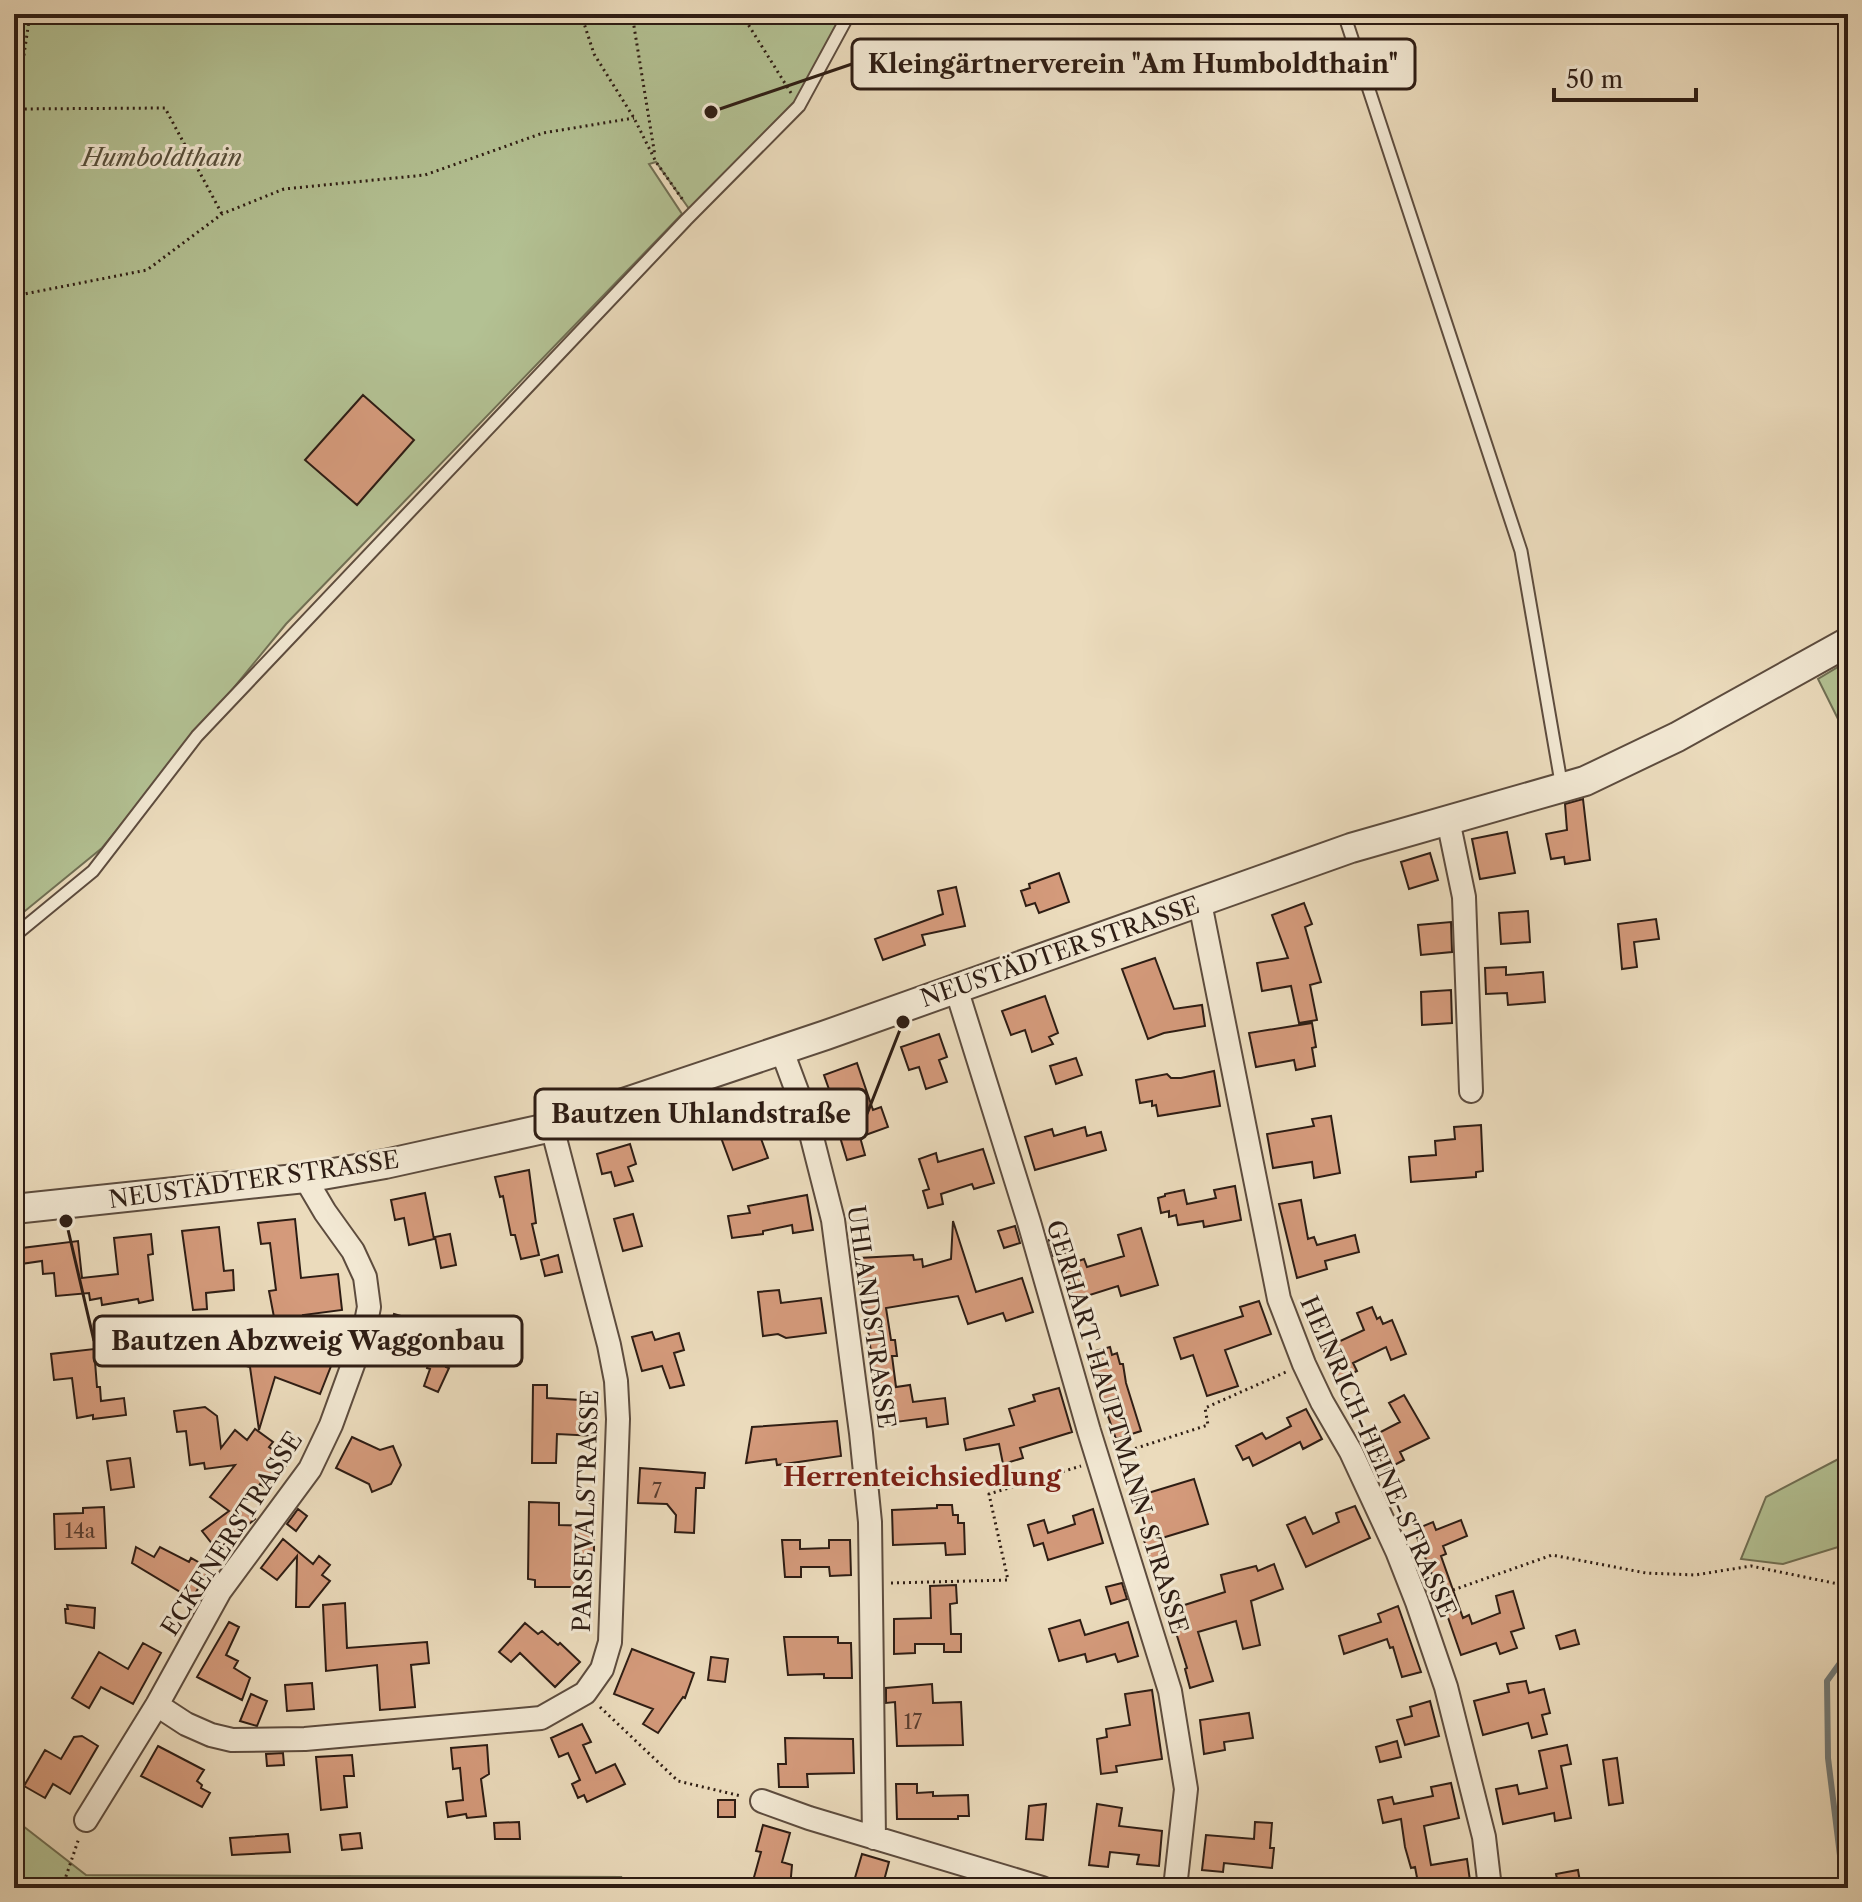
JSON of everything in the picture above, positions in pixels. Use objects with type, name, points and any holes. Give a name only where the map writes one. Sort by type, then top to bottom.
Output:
[{"type":"street","name":"NEUSTÄDTER STRASSE","points":[[14,1209],[305,1178],[385,1164],[552,1127],[782,1051],[1351,848],[1562,789],[1638,757],[1848,642]]},
{"type":"street","points":[[1448,820],[1464,897],[1471,1091]]},
{"type":"street","name":"HEINRICH-HEINE-STRASSE","points":[[1200,903],[1279,1299],[1304,1364],[1351,1452],[1417,1602],[1446,1687],[1484,1837],[1490,1888]]},
{"type":"street","name":"GERHART-HAUPTMANN-STRASSE","points":[[956,988],[1170,1691],[1186,1789],[1175,1888]]},
{"type":"street","name":"UHLANDSTRASSE","points":[[782,1051],[824,1176],[833,1220],[861,1433],[870,1522],[874,1838]]},
{"type":"street","name":"PARSEVALSTRASSE","points":[[552,1127],[616,1381],[618,1419],[610,1642],[602,1669],[585,1693]]},
{"type":"street","name":"ECKENERSTRASSE","points":[[86,1820],[157,1705],[220,1591],[310,1469],[331,1425],[363,1337],[369,1307],[365,1277],[353,1251],[305,1178]]},
{"type":"street","points":[[157,1705],[186,1724],[232,1740],[305,1739],[541,1718],[585,1693]]},
{"type":"street","points":[[762,1801],[1042,1888]]},
{"type":"lane","points":[[14,936],[93,871],[197,736],[692,213],[799,106],[849,14]]},
{"type":"lane","points":[[1344,14],[1521,551],[1562,789]]},
{"type":"path","points":[[14,118],[30,14]]},
{"type":"path","points":[[581,14],[594,54],[634,118],[656,162],[692,213]]},
{"type":"path","points":[[632,14],[656,162]]},
{"type":"path","points":[[745,14],[746,21],[799,106]]},
{"type":"path","points":[[15,109],[165,108],[222,214]]},
{"type":"path","points":[[14,296],[147,270],[222,214],[284,189],[425,175],[543,133],[634,118]]},
{"type":"path","points":[[870,1583],[1008,1580],[989,1494],[1208,1425],[1205,1408],[1304,1364]]},
{"type":"path","points":[[1417,1602],[1552,1555],[1646,1573],[1695,1575],[1751,1566],[1848,1586]]},
{"type":"path","points":[[585,1693],[678,1781],[762,1801]]},
{"type":"path","points":[[62,1888],[86,1820]]},
{"type":"green space","name":"Humboldthain","points":[[14,14],[849,14],[799,106],[692,213],[656,162],[649,164],[682,214],[286,624],[102,848],[14,920]]},
{"type":"green space","points":[[1848,661],[1848,739],[1818,679]]},
{"type":"green space","points":[[1848,1454],[1848,1544],[1783,1564],[1741,1559],[1766,1497]]},
{"type":"green space","points":[[14,1819],[86,1875],[621,1877],[618,1888],[14,1888]]},
{"type":"building","points":[[363,395],[414,440],[357,505],[305,460]]},
{"type":"building","points":[[1583,799],[1590,860],[1565,864],[1564,857],[1551,859],[1546,834],[1567,830],[1565,804]]},
{"type":"building","points":[[1507,832],[1515,873],[1480,879],[1472,839]]},
{"type":"building","points":[[1430,853],[1438,880],[1409,889],[1401,862]]},
{"type":"building","points":[[1059,873],[1069,902],[1039,913],[1035,903],[1026,906],[1021,891],[1030,888],[1029,884]]},
{"type":"building","points":[[956,887],[965,926],[922,935],[925,945],[883,960],[875,939],[943,914],[938,891]]},
{"type":"building","points":[[1304,903],[1312,924],[1305,927],[1321,982],[1310,985],[1317,1020],[1299,1023],[1291,986],[1262,991],[1257,963],[1288,958],[1272,915]]},
{"type":"building","points":[[1528,911],[1530,942],[1501,944],[1499,913]]},
{"type":"building","points":[[1656,919],[1659,939],[1634,942],[1637,967],[1622,969],[1618,924]]},
{"type":"building","points":[[1451,922],[1452,952],[1421,955],[1418,925]]},
{"type":"building","points":[[1155,958],[1174,1009],[1202,1005],[1205,1026],[1148,1039],[1122,969]]},
{"type":"building","points":[[1506,967],[1506,975],[1543,972],[1545,1002],[1508,1005],[1507,993],[1486,994],[1485,968]]},
{"type":"building","points":[[1451,990],[1452,1023],[1422,1025],[1421,992]]},
{"type":"building","points":[[1045,996],[1058,1033],[1049,1037],[1053,1044],[1032,1052],[1025,1030],[1011,1035],[1002,1011]]},
{"type":"building","points":[[1312,1023],[1315,1066],[1296,1070],[1294,1060],[1256,1067],[1249,1033]]},
{"type":"building","points":[[939,1034],[947,1057],[939,1060],[947,1082],[926,1089],[919,1067],[909,1070],[901,1047]]},
{"type":"building","points":[[1076,1058],[1082,1075],[1056,1084],[1050,1066]]},
{"type":"building","points":[[857,1063],[873,1110],[881,1107],[888,1127],[860,1137],[865,1155],[847,1160],[840,1137],[854,1132],[839,1092],[831,1095],[824,1075]]},
{"type":"building","points":[[1214,1071],[1220,1106],[1158,1116],[1152,1101],[1140,1103],[1136,1080],[1167,1074],[1171,1078],[1181,1078]]},
{"type":"building","points":[[737,1107],[744,1126],[755,1122],[768,1158],[733,1170],[720,1135],[712,1138],[704,1119]]},
{"type":"building","points":[[1331,1116],[1340,1173],[1314,1178],[1312,1162],[1273,1168],[1267,1134],[1314,1126],[1312,1119]]},
{"type":"building","points":[[1481,1125],[1483,1171],[1476,1172],[1476,1177],[1411,1182],[1409,1157],[1436,1155],[1435,1141],[1455,1139],[1454,1127]]},
{"type":"building","points":[[1085,1127],[1087,1136],[1101,1132],[1106,1150],[1035,1170],[1025,1137],[1052,1129],[1054,1136]]},
{"type":"building","points":[[630,1144],[636,1164],[628,1167],[633,1181],[615,1186],[611,1172],[602,1174],[597,1154]]},
{"type":"building","points":[[983,1149],[994,1183],[974,1189],[972,1184],[941,1194],[943,1204],[928,1208],[923,1191],[929,1189],[919,1159],[936,1153],[938,1162]]},
{"type":"building","points":[[529,1170],[536,1223],[532,1224],[539,1255],[521,1259],[495,1177]]},
{"type":"building","points":[[1235,1186],[1241,1220],[1204,1227],[1203,1221],[1178,1225],[1176,1215],[1169,1217],[1169,1211],[1161,1213],[1158,1198],[1165,1194],[1184,1190],[1187,1204],[1216,1198],[1214,1190]]},
{"type":"building","points":[[425,1193],[434,1239],[409,1245],[404,1218],[395,1220],[391,1200]]},
{"type":"building","points":[[807,1195],[813,1230],[793,1233],[792,1225],[763,1231],[763,1234],[732,1238],[728,1216],[750,1213],[748,1206]]},
{"type":"building","points":[[1301,1200],[1308,1239],[1314,1237],[1317,1245],[1355,1235],[1359,1252],[1325,1261],[1327,1269],[1297,1278],[1279,1204]]},
{"type":"building","points":[[633,1214],[642,1246],[623,1251],[614,1219]]},
{"type":"building","points":[[295,1219],[301,1278],[338,1274],[342,1310],[303,1315],[308,1351],[333,1361],[320,1394],[275,1377],[259,1430],[250,1367],[243,1365],[281,1359],[292,1334],[281,1330],[280,1319],[274,1319],[269,1291],[276,1290],[270,1243],[261,1244],[258,1223]]},
{"type":"building","points":[[953,1221],[976,1292],[1022,1278],[1033,1312],[1006,1321],[1003,1313],[968,1324],[958,1296],[886,1308],[891,1340],[895,1340],[897,1356],[892,1356],[896,1387],[910,1385],[913,1402],[945,1398],[948,1424],[927,1427],[926,1418],[880,1424],[859,1258],[913,1255],[914,1260],[922,1259],[923,1267],[951,1259]]},
{"type":"building","points":[[1015,1226],[1020,1243],[1004,1248],[998,1231]]},
{"type":"building","points":[[219,1227],[224,1271],[233,1270],[234,1290],[206,1293],[207,1309],[193,1310],[182,1231]]},
{"type":"building","points":[[1141,1228],[1158,1285],[1121,1296],[1118,1286],[1074,1300],[1064,1266],[1084,1259],[1087,1267],[1124,1256],[1118,1235]]},
{"type":"building","points":[[151,1234],[153,1254],[148,1255],[153,1300],[139,1303],[138,1299],[102,1305],[101,1298],[90,1300],[89,1293],[56,1296],[54,1273],[43,1274],[42,1261],[14,1265],[14,1249],[78,1241],[82,1278],[118,1274],[114,1238]]},
{"type":"building","points":[[450,1234],[456,1265],[441,1268],[435,1237]]},
{"type":"building","points":[[1066,1235],[1071,1251],[1053,1256],[1049,1240]]},
{"type":"building","points":[[558,1255],[562,1272],[545,1276],[541,1260]]},
{"type":"building","points":[[779,1290],[781,1303],[821,1298],[826,1333],[786,1338],[778,1334],[763,1336],[758,1292]]},
{"type":"building","points":[[1259,1301],[1271,1334],[1225,1350],[1238,1386],[1207,1396],[1193,1355],[1181,1359],[1174,1338],[1243,1316],[1240,1307]]},
{"type":"building","points":[[1372,1307],[1383,1324],[1392,1320],[1406,1354],[1391,1360],[1386,1347],[1353,1363],[1357,1371],[1338,1380],[1323,1349],[1364,1330],[1357,1313]]},
{"type":"building","points":[[394,1314],[422,1322],[421,1327],[456,1335],[446,1367],[449,1368],[438,1392],[424,1386],[430,1369],[427,1368],[429,1361],[384,1347]]},
{"type":"building","points":[[652,1332],[655,1340],[679,1333],[684,1350],[674,1353],[684,1385],[670,1388],[662,1366],[642,1371],[632,1337]]},
{"type":"building","points":[[1110,1347],[1112,1355],[1117,1353],[1120,1364],[1123,1364],[1141,1431],[1116,1439],[1092,1370],[1095,1367],[1092,1352]]},
{"type":"building","points":[[94,1349],[101,1401],[124,1398],[126,1415],[77,1418],[72,1378],[54,1380],[51,1354]]},
{"type":"building","points":[[533,1385],[547,1385],[547,1398],[598,1401],[596,1436],[557,1434],[556,1463],[532,1463]]},
{"type":"building","points":[[1059,1388],[1072,1432],[1020,1448],[1023,1458],[1003,1464],[999,1444],[966,1450],[964,1439],[1014,1425],[1009,1409],[1035,1401],[1033,1395]]},
{"type":"building","points":[[1404,1395],[1429,1438],[1400,1452],[1404,1460],[1385,1470],[1369,1438],[1400,1422],[1389,1403]]},
{"type":"building","points":[[205,1407],[217,1416],[221,1448],[235,1430],[247,1440],[255,1429],[273,1442],[269,1447],[289,1462],[267,1489],[260,1484],[240,1507],[255,1519],[217,1550],[202,1531],[229,1511],[210,1497],[235,1465],[205,1469],[204,1463],[190,1465],[186,1431],[177,1432],[174,1411]]},
{"type":"building","points":[[1306,1409],[1322,1439],[1303,1449],[1300,1442],[1253,1466],[1249,1457],[1243,1460],[1236,1446],[1262,1433],[1266,1439],[1291,1426],[1287,1418]]},
{"type":"building","points":[[837,1421],[841,1456],[777,1465],[776,1459],[746,1463],[752,1427]]},
{"type":"building","points":[[352,1437],[380,1450],[393,1446],[401,1465],[391,1484],[372,1492],[369,1484],[336,1468]]},
{"type":"building","points":[[130,1458],[134,1487],[111,1490],[107,1461]]},
{"type":"building","points":[[640,1468],[705,1473],[704,1488],[696,1488],[694,1533],[675,1532],[676,1515],[667,1504],[638,1503]]},
{"type":"building","points":[[1194,1479],[1208,1524],[1162,1538],[1170,1566],[1153,1570],[1144,1540],[1148,1539],[1135,1497]]},
{"type":"building","points":[[529,1502],[559,1503],[559,1525],[594,1526],[594,1562],[578,1562],[578,1587],[535,1587],[535,1580],[528,1579]]},
{"type":"building","points":[[937,1505],[952,1505],[953,1515],[958,1515],[958,1523],[964,1523],[965,1554],[946,1555],[945,1543],[893,1545],[892,1510],[937,1508]]},
{"type":"building","points":[[1355,1506],[1370,1538],[1306,1567],[1287,1525],[1305,1517],[1313,1534],[1339,1522],[1336,1513]]},
{"type":"building","points":[[104,1507],[106,1548],[55,1549],[54,1514],[83,1513],[83,1508]]},
{"type":"building","points":[[298,1509],[307,1516],[296,1531],[287,1524]]},
{"type":"building","points":[[1093,1509],[1103,1543],[1048,1560],[1043,1543],[1034,1546],[1028,1525],[1044,1520],[1048,1533],[1075,1524],[1073,1516]]},
{"type":"building","points":[[1461,1520],[1467,1536],[1443,1546],[1446,1554],[1441,1556],[1463,1618],[1469,1615],[1472,1624],[1500,1613],[1496,1596],[1513,1591],[1524,1628],[1511,1632],[1517,1648],[1500,1654],[1496,1643],[1461,1655],[1445,1609],[1439,1611],[1429,1587],[1436,1584],[1414,1530],[1433,1522],[1436,1530]]},
{"type":"building","points":[[283,1539],[313,1564],[319,1556],[330,1565],[322,1575],[330,1581],[309,1607],[296,1607],[297,1556],[277,1580],[261,1568]]},
{"type":"building","points":[[782,1540],[800,1540],[800,1549],[829,1548],[829,1540],[850,1540],[851,1575],[830,1576],[829,1567],[801,1567],[801,1577],[785,1577]]},
{"type":"building","points":[[136,1547],[154,1557],[160,1547],[189,1562],[191,1558],[207,1567],[207,1573],[192,1599],[132,1563]]},
{"type":"building","points":[[1274,1564],[1283,1589],[1251,1601],[1260,1645],[1243,1649],[1236,1621],[1198,1632],[1213,1681],[1190,1688],[1169,1610],[1225,1592],[1221,1575],[1256,1566],[1258,1571]]},
{"type":"building","points":[[1122,1583],[1127,1599],[1111,1604],[1106,1587]]},
{"type":"building","points":[[956,1585],[957,1603],[950,1604],[951,1634],[961,1634],[961,1652],[944,1652],[944,1644],[915,1644],[915,1653],[894,1654],[894,1619],[931,1618],[930,1586]]},
{"type":"building","points":[[345,1603],[347,1648],[427,1642],[429,1663],[411,1665],[415,1707],[380,1710],[377,1665],[326,1671],[323,1605]]},
{"type":"building","points":[[67,1605],[95,1608],[94,1628],[66,1623]]},
{"type":"building","points":[[1398,1606],[1421,1672],[1402,1677],[1393,1647],[1390,1648],[1387,1639],[1344,1654],[1339,1636],[1381,1622],[1378,1614]]},
{"type":"building","points":[[1080,1620],[1085,1635],[1128,1622],[1138,1656],[1118,1662],[1115,1654],[1087,1662],[1085,1654],[1059,1661],[1049,1629]]},
{"type":"building","points":[[229,1622],[239,1627],[226,1655],[238,1661],[234,1668],[250,1678],[242,1700],[197,1677]]},
{"type":"building","points":[[525,1623],[538,1634],[542,1631],[558,1645],[560,1643],[580,1662],[555,1687],[520,1653],[511,1662],[499,1652]]},
{"type":"building","points":[[1575,1630],[1579,1644],[1560,1649],[1556,1636]]},
{"type":"building","points":[[784,1637],[838,1637],[838,1643],[851,1643],[852,1678],[824,1678],[824,1674],[788,1675]]},
{"type":"building","points":[[143,1643],[161,1653],[133,1704],[101,1687],[89,1708],[72,1698],[99,1652],[128,1669]]},
{"type":"building","points":[[632,1649],[694,1673],[685,1698],[658,1733],[643,1724],[653,1709],[614,1694]]},
{"type":"building","points":[[711,1657],[728,1659],[725,1682],[708,1680]]},
{"type":"building","points":[[1526,1681],[1529,1693],[1544,1689],[1550,1713],[1542,1715],[1547,1734],[1532,1738],[1528,1723],[1483,1735],[1474,1701],[1509,1692],[1507,1684]]},
{"type":"building","points":[[312,1683],[314,1709],[287,1711],[285,1685]]},
{"type":"building","points":[[932,1684],[933,1703],[961,1702],[963,1745],[897,1746],[895,1702],[886,1703],[886,1688]]},
{"type":"building","points":[[1152,1690],[1162,1759],[1116,1766],[1117,1772],[1101,1774],[1097,1739],[1107,1737],[1106,1729],[1130,1725],[1125,1694]]},
{"type":"building","points":[[251,1694],[267,1701],[257,1726],[240,1721]]},
{"type":"building","points":[[1430,1701],[1439,1736],[1405,1745],[1397,1720],[1412,1716],[1410,1707]]},
{"type":"building","points":[[1249,1713],[1253,1738],[1224,1742],[1225,1750],[1204,1754],[1200,1720]]},
{"type":"building","points":[[582,1724],[591,1742],[583,1745],[596,1773],[615,1764],[625,1784],[587,1802],[584,1795],[578,1798],[572,1784],[580,1780],[568,1753],[559,1757],[551,1738]]},
{"type":"building","points":[[82,1736],[98,1746],[70,1794],[53,1784],[45,1798],[24,1786],[45,1750],[61,1759],[74,1737]]},
{"type":"building","points":[[785,1738],[853,1739],[854,1773],[807,1774],[808,1787],[779,1787],[778,1764],[786,1764]]},
{"type":"building","points":[[1397,1741],[1401,1757],[1380,1762],[1376,1747]]},
{"type":"building","points":[[487,1745],[489,1774],[481,1779],[486,1816],[467,1818],[466,1814],[448,1817],[446,1802],[463,1800],[460,1768],[453,1769],[451,1748]]},
{"type":"building","points":[[1567,1745],[1571,1764],[1561,1766],[1571,1818],[1555,1821],[1554,1813],[1503,1824],[1496,1789],[1517,1785],[1519,1794],[1547,1788],[1539,1751]]},
{"type":"building","points":[[158,1746],[204,1770],[197,1781],[201,1788],[210,1793],[202,1807],[141,1776]]},
{"type":"building","points":[[283,1753],[284,1765],[267,1766],[266,1754]]},
{"type":"building","points":[[352,1755],[354,1776],[344,1776],[347,1807],[321,1810],[316,1757]]},
{"type":"building","points":[[1617,1758],[1623,1803],[1609,1805],[1603,1760]]},
{"type":"building","points":[[1451,1783],[1459,1818],[1424,1826],[1431,1865],[1467,1859],[1471,1888],[1419,1888],[1415,1867],[1411,1868],[1405,1847],[1401,1819],[1383,1823],[1378,1800],[1392,1797],[1394,1804],[1433,1796],[1431,1787]]},
{"type":"building","points":[[896,1784],[917,1784],[917,1793],[933,1792],[933,1796],[968,1795],[969,1816],[958,1816],[958,1819],[897,1819]]},
{"type":"building","points":[[718,1800],[735,1800],[735,1817],[718,1817]]},
{"type":"building","points":[[1046,1804],[1043,1840],[1026,1839],[1029,1806]]},
{"type":"building","points":[[1097,1804],[1122,1808],[1119,1826],[1162,1831],[1159,1866],[1137,1864],[1139,1855],[1110,1852],[1108,1867],[1089,1865]]},
{"type":"building","points":[[519,1822],[520,1839],[495,1839],[494,1823]]},
{"type":"building","points":[[1255,1822],[1272,1823],[1272,1868],[1224,1863],[1223,1872],[1202,1870],[1206,1835],[1254,1839]]},
{"type":"building","points":[[763,1825],[790,1833],[782,1862],[792,1865],[790,1888],[751,1888],[761,1852],[756,1851]]},
{"type":"building","points":[[360,1833],[362,1848],[342,1850],[340,1835]]},
{"type":"building","points":[[288,1834],[290,1852],[232,1855],[230,1838]]},
{"type":"building","points":[[862,1854],[889,1862],[882,1888],[852,1888]]},
{"type":"building","points":[[1578,1870],[1581,1888],[1559,1888],[1556,1874]]},
{"type":"waterway","points":[[1844,1888],[1828,1758],[1827,1681],[1848,1652]]},
{"type":"place","name":"Kleingärtnerverein \"Am Humboldthain\"","points":[[711,112]]},
{"type":"place","name":"Bautzen Uhlandstraße","points":[[903,1022]]},
{"type":"place","name":"Bautzen Abzweig Waggonbau","points":[[66,1221]]},
{"type":"district","name":"Herrenteichsiedlung","points":[[922,1477]]}]
